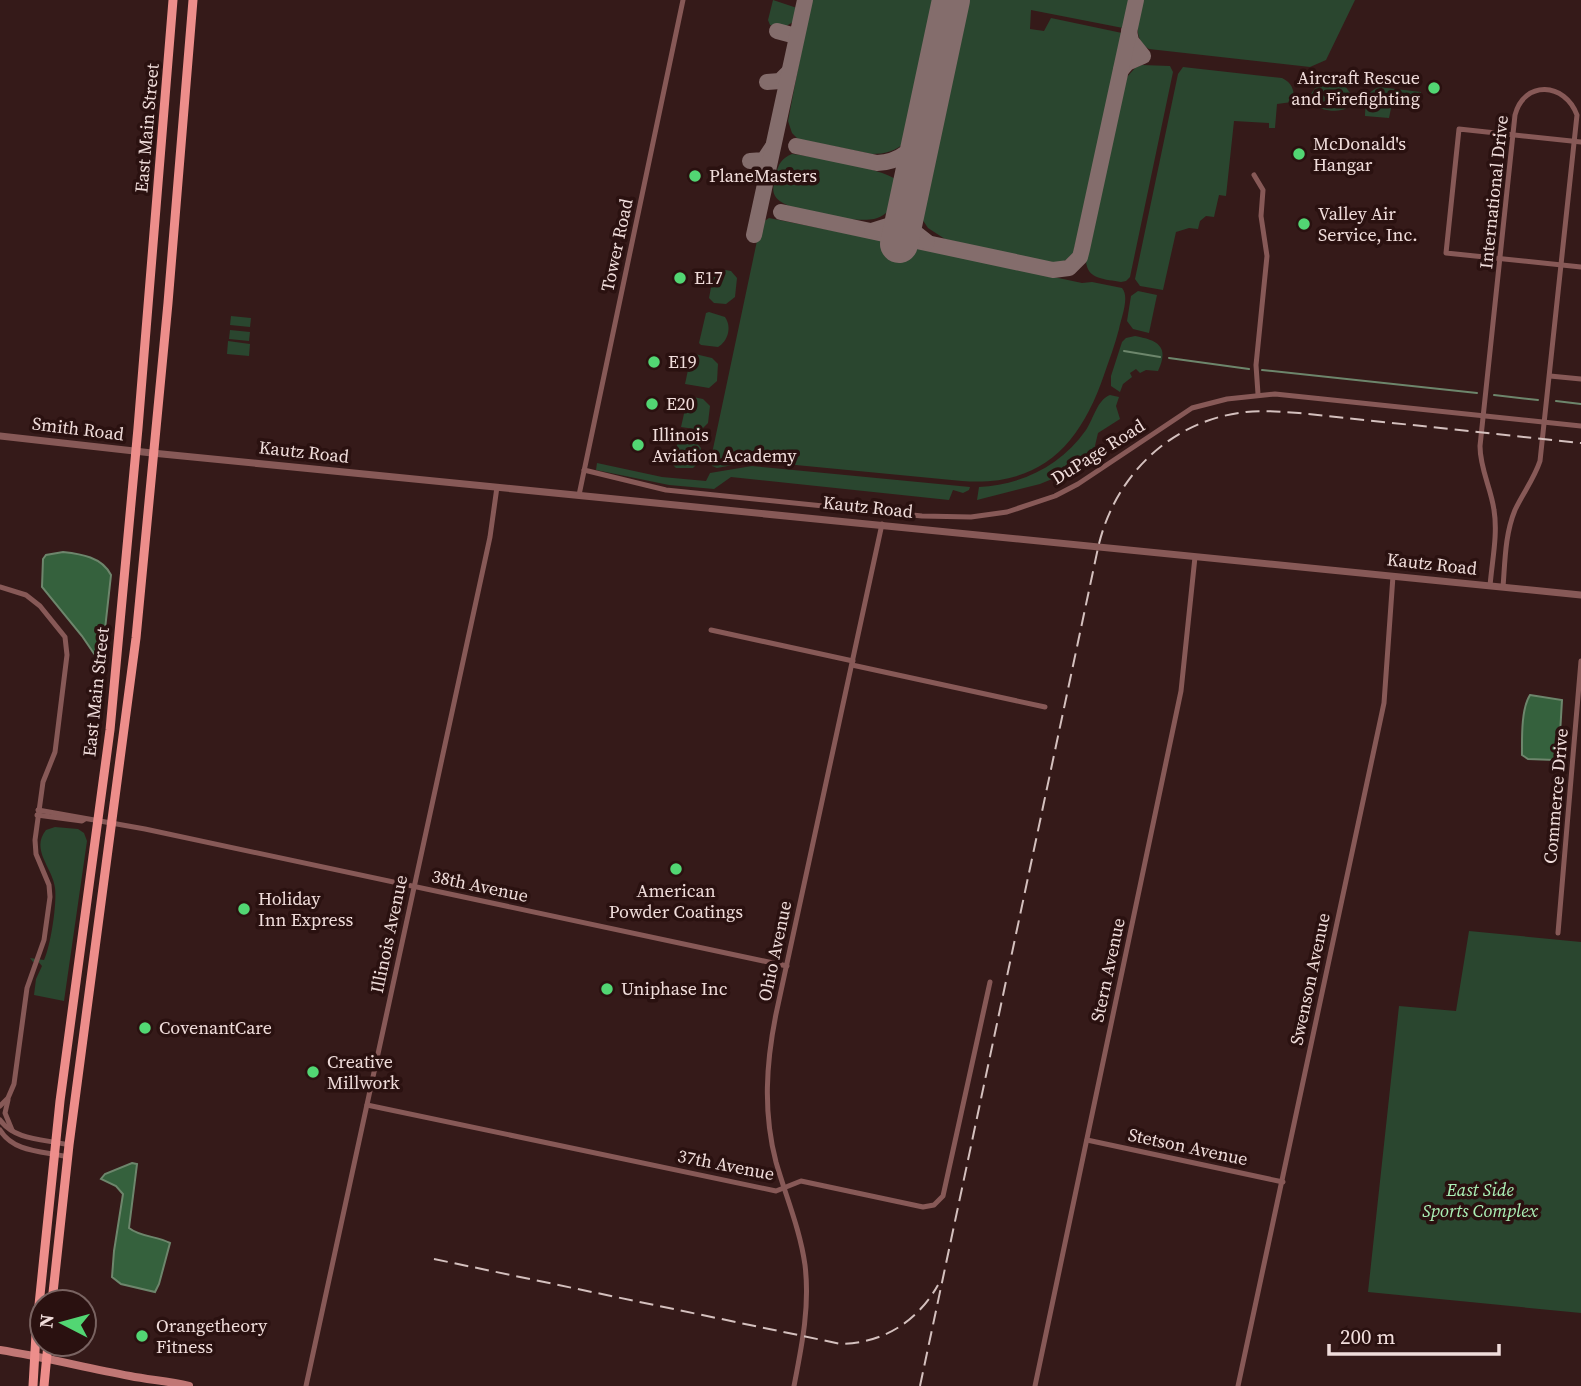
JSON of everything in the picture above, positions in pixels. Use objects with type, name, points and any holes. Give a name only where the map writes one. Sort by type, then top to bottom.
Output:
[{"type":"main road","name":"East Main Street","points":[[41,1288],[55,1142],[110,730],[173,0]]},
{"type":"main road","name":"East Main Street","points":[[54,1288],[69,1144],[136,638],[193,0]]},
{"type":"main road","points":[[0,1350],[28,1355]]},
{"type":"main road","name":"East Main Street","points":[[33,1386],[35,1358]]},
{"type":"main road","points":[[44,1386],[47,1358],[132,1377],[166,1380],[189,1386]]},
{"type":"main road","points":[[132,1377],[153,1386]]},
{"type":"street","name":"Tower Road","points":[[579,495],[683,0]]},
{"type":"street","name":"International Drive","points":[[1490,586],[1494,508],[1481,463],[1517,109],[1523,99],[1536,91],[1554,90],[1566,96],[1574,108],[1577,115],[1578,142],[1545,422],[1536,472],[1515,510],[1510,528],[1503,587]]},
{"type":"street","points":[[1578,142],[1459,129],[1446,253],[1581,267]]},
{"type":"street","points":[[1254,175],[1263,190],[1261,216],[1268,256],[1256,365],[1258,394]]},
{"type":"street","points":[[1550,376],[1581,379]]},
{"type":"street","name":"DuPage Road","points":[[584,470],[666,490],[942,518],[1007,512],[1055,496],[1078,484],[1192,408],[1227,398],[1275,394],[1581,426]]},
{"type":"street","name":"Smith Road","points":[[0,436],[152,453]]},
{"type":"street","name":"Kautz Road","points":[[152,453],[1581,595]]},
{"type":"street","name":"Illinois Avenue","points":[[306,1386],[490,537],[497,487]]},
{"type":"street","name":"Ohio Avenue","points":[[794,1386],[804,1338],[807,1285],[799,1235],[772,1146],[766,1083],[769,1054],[787,966],[882,524]]},
{"type":"street","name":"Stern Avenue","points":[[1035,1386],[1181,691],[1195,557]]},
{"type":"street","name":"Swenson Avenue","points":[[1238,1386],[1384,703],[1393,576]]},
{"type":"street","points":[[0,587],[32,599],[65,637],[66,670],[55,752],[43,782],[38,813],[36,854],[49,885],[50,897],[44,940],[27,988],[16,1076],[5,1114],[12,1130]]},
{"type":"street","points":[[711,629],[1045,707]]},
{"type":"street","name":"Commerce Drive","points":[[1558,933],[1581,664]]},
{"type":"street","name":"38th Avenue","points":[[38,813],[82,816],[85,819],[787,966]]},
{"type":"street","name":"37th Avenue","points":[[367,1105],[775,1191],[801,1181],[923,1207],[934,1205],[943,1196],[990,982]]},
{"type":"street","points":[[0,1106],[8,1098]]},
{"type":"street","points":[[0,1120],[9,1130],[30,1139],[69,1144]]},
{"type":"street","points":[[0,1130],[3,1137],[21,1147],[68,1157]]},
{"type":"street","name":"Stetson Avenue","points":[[1087,1140],[1283,1182]]},
{"type":"green space","points":[[773,0],[797,8],[793,22],[783,28],[770,25],[768,20]]},
{"type":"green space","points":[[811,0],[941,0],[917,116],[906,141],[895,150],[872,154],[798,139],[792,133],[788,121]]},
{"type":"green space","points":[[961,0],[1129,0],[1123,28],[1031,10],[1030,29],[1044,31],[1051,18],[1122,33],[1073,253],[1059,263],[1024,258],[945,239],[928,228],[922,219],[918,200]]},
{"type":"green space","points":[[1142,0],[1355,0],[1326,60],[1310,67],[1149,49],[1143,44],[1138,33]]},
{"type":"green space","points":[[1142,65],[1170,66],[1173,72],[1130,277],[1121,282],[1094,275],[1087,267],[1086,261],[1127,77]]},
{"type":"green space","points":[[1183,67],[1282,78],[1291,85],[1294,94],[1292,102],[1277,104],[1275,128],[1269,128],[1269,123],[1234,121],[1226,196],[1219,195],[1214,217],[1206,216],[1200,221],[1198,229],[1189,228],[1176,232],[1163,290],[1140,286],[1135,279],[1178,74]]},
{"type":"green space","points":[[1324,82],[1346,87],[1353,98],[1351,104],[1336,111],[1311,104],[1313,91]]},
{"type":"green space","points":[[1379,87],[1421,92],[1421,96],[1394,94],[1389,118],[1365,116],[1369,95]]},
{"type":"green space","points":[[792,154],[850,164],[882,173],[900,183],[899,198],[883,215],[865,220],[837,218],[791,207],[775,196],[773,188],[779,165]]},
{"type":"green space","points":[[769,218],[890,242],[889,247],[907,251],[908,246],[1082,283],[1092,282],[1122,288],[1125,302],[1117,335],[1104,375],[1083,422],[1054,456],[1035,469],[1014,477],[990,481],[962,481],[755,461],[717,468],[712,466],[710,463],[758,236],[763,222]]},
{"type":"green space","points":[[714,271],[731,271],[737,278],[735,297],[726,304],[714,303],[709,298]]},
{"type":"green space","points":[[1138,291],[1157,295],[1149,333],[1133,329],[1127,321],[1131,296]]},
{"type":"green space","points":[[706,313],[725,317],[728,325],[726,338],[718,347],[699,343]]},
{"type":"green space","points":[[231,316],[251,318],[250,327],[230,325]]},
{"type":"green space","points":[[230,330],[250,332],[249,341],[229,339]]},
{"type":"green space","points":[[1135,336],[1155,342],[1162,350],[1163,356],[1158,371],[1146,370],[1140,373],[1136,369],[1130,373],[1132,377],[1123,384],[1120,392],[1111,386],[1111,376],[1122,342]]},
{"type":"green space","points":[[228,341],[250,344],[249,356],[227,354]]},
{"type":"green space","points":[[695,354],[712,358],[718,364],[717,381],[709,388],[685,384],[691,356]]},
{"type":"green space","points":[[1110,395],[1119,397],[1116,406],[1120,419],[1098,433],[1091,463],[1040,484],[977,500],[979,487],[1025,478],[1065,454],[1086,430],[1102,401]]},
{"type":"green space","points":[[688,396],[703,399],[710,406],[708,423],[701,430],[681,427]]},
{"type":"green space","points":[[678,440],[695,441],[701,448],[699,462],[693,468],[676,468],[673,465]]},
{"type":"green space","points":[[597,463],[662,477],[706,481],[710,473],[752,466],[970,487],[963,493],[953,490],[949,500],[731,477],[714,489],[669,485],[596,470]]},
{"type":"green space","points":[[55,827],[78,829],[84,833],[87,841],[64,1001],[34,995],[36,979],[42,966],[37,960],[33,962],[30,958],[44,960],[51,935],[55,888],[40,845],[46,830]]},
{"type":"green space","name":"East Side Sports Complex","points":[[1469,931],[1581,942],[1581,1313],[1368,1292],[1399,1006],[1456,1011]]},
{"type":"shaded area","points":[[63,552],[97,560],[111,575],[102,656],[95,655],[42,587],[43,559],[46,555]]},
{"type":"shaded area","points":[[1530,695],[1562,700],[1559,751],[1555,760],[1528,759],[1522,755],[1524,716]]},
{"type":"shaded area","points":[[132,1163],[137,1164],[129,1228],[170,1243],[155,1292],[121,1284],[112,1277],[123,1194],[116,1186],[101,1179],[105,1174]]},
{"type":"waterway","points":[[1124,351],[1160,357]]},
{"type":"waterway","points":[[1169,358],[1249,369]]},
{"type":"waterway","points":[[1262,370],[1477,393]]},
{"type":"waterway","points":[[1494,395],[1538,400]]},
{"type":"waterway","points":[[1556,401],[1581,404]]},
{"type":"taxiway","points":[[754,235],[805,0]]},
{"type":"taxiway","points":[[781,212],[1053,270],[1069,268],[1080,257],[1136,0]]},
{"type":"taxiway","points":[[777,31],[792,35]]},
{"type":"taxiway","points":[[1121,70],[1127,63],[1143,56],[1131,41],[1129,31]]},
{"type":"taxiway","points":[[767,82],[780,81],[789,72]]},
{"type":"taxiway","points":[[796,146],[877,163],[886,162],[906,153],[924,129]]},
{"type":"taxiway","points":[[750,161],[764,160],[772,148]]},
{"type":"taxiway","points":[[872,231],[891,225],[906,211],[913,231],[927,242]]},
{"type":"runway","points":[[899,244],[951,0]]},
{"type":"railway","points":[[920,1386],[1098,548],[1117,498],[1132,475],[1150,456],[1193,426],[1219,417],[1253,411],[1299,413],[1581,443]]},
{"type":"railway","points":[[434,1259],[841,1344],[871,1340],[897,1328],[920,1310],[938,1285]]},
{"type":"place","name":"Aircraft Rescue and Firefighting","points":[[1434,88]]},
{"type":"place","name":"McDonald's Hangar","points":[[1299,154]]},
{"type":"place","name":"PlaneMasters","points":[[695,176]]},
{"type":"place","name":"Valley Air Service, Inc.","points":[[1304,224]]},
{"type":"place","name":"E17","points":[[680,278]]},
{"type":"place","name":"E19","points":[[654,362]]},
{"type":"place","name":"E20","points":[[652,404]]},
{"type":"place","name":"Illinois Aviation Academy","points":[[638,445]]},
{"type":"place","name":"American Powder Coatings","points":[[676,869]]},
{"type":"place","name":"Holiday Inn Express","points":[[244,909]]},
{"type":"place","name":"Uniphase Inc","points":[[607,989]]},
{"type":"place","name":"CovenantCare","points":[[145,1028]]},
{"type":"place","name":"Creative Millwork","points":[[313,1072]]},
{"type":"place","name":"Orangetheory Fitness","points":[[142,1336]]}]
